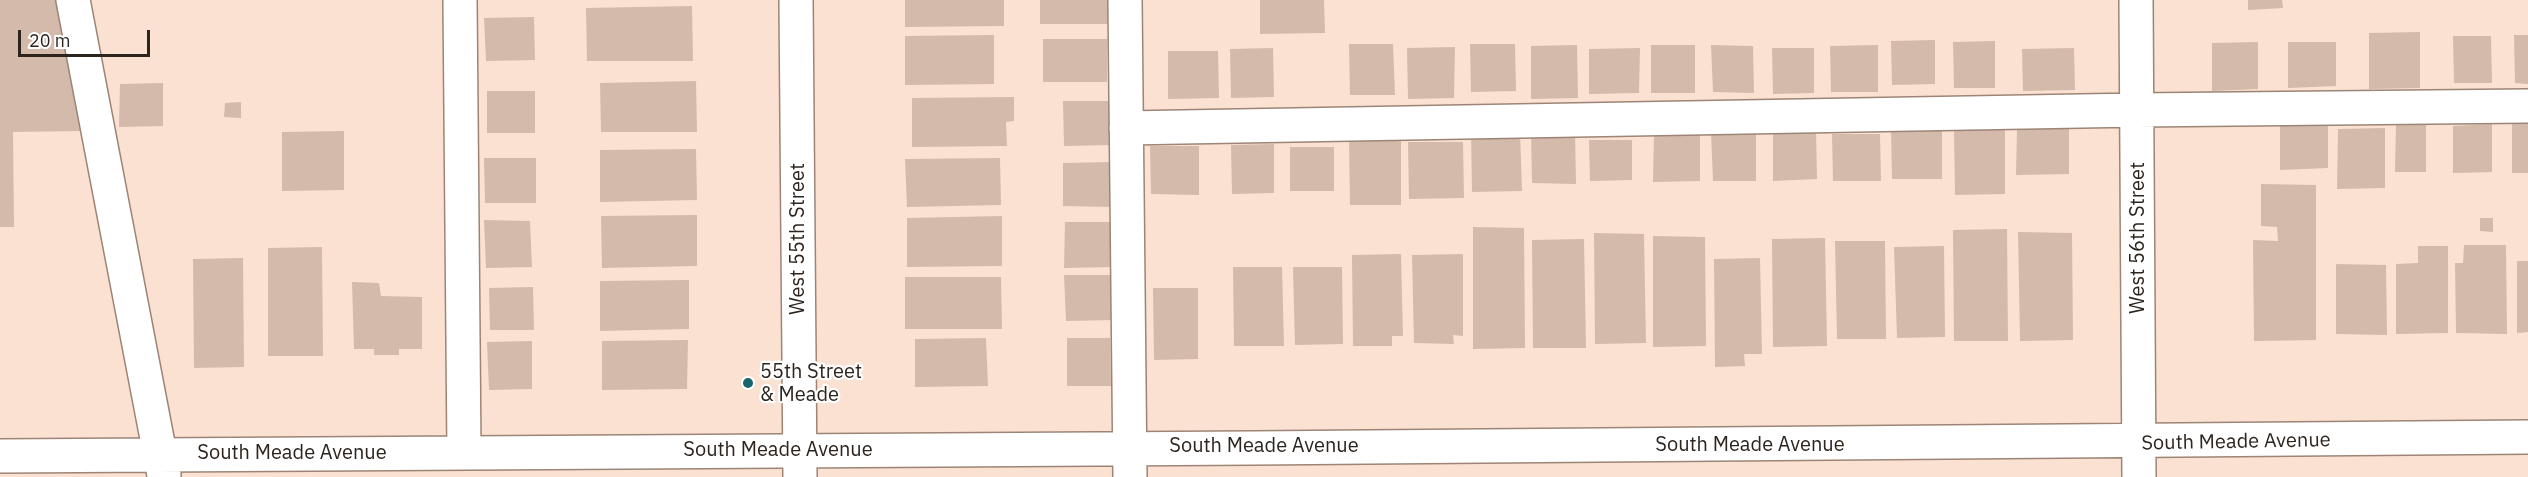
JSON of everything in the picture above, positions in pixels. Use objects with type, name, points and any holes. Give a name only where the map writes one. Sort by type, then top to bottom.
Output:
[{"type":"street","points":[[73,0],[163,466]]},
{"type":"street","points":[[460,0],[473,461]]},
{"type":"street","name":"West 55th Street","points":[[796,0],[800,464]]},
{"type":"street","points":[[1125,0],[1129,462]]},
{"type":"street","name":"West 56th Street","points":[[2136,0],[2139,477]]},
{"type":"street","points":[[1126,128],[2137,110],[2528,106]]},
{"type":"street","name":"South Meade Avenue","points":[[0,456],[163,466],[473,461],[800,464],[1129,462],[2528,437]]},
{"type":"building","points":[[0,0],[56,0],[81,131],[13,132],[14,227],[0,227]]},
{"type":"building","points":[[905,0],[1004,0],[1004,26],[905,27]]},
{"type":"building","points":[[1040,0],[1111,0],[1110,24],[1040,24]]},
{"type":"building","points":[[1260,0],[1324,0],[1325,33],[1260,34]]},
{"type":"building","points":[[2248,0],[2282,0],[2283,8],[2248,10]]},
{"type":"building","points":[[692,6],[693,61],[587,61],[586,8]]},
{"type":"building","points":[[534,17],[535,60],[486,61],[484,18]]},
{"type":"building","points":[[2420,32],[2420,88],[2369,89],[2369,33]]},
{"type":"building","points":[[994,35],[994,84],[905,85],[905,36]]},
{"type":"building","points":[[2514,35],[2528,35],[2528,84],[2515,83]]},
{"type":"building","points":[[2453,36],[2491,36],[2492,83],[2454,83]]},
{"type":"building","points":[[1043,39],[1107,39],[1107,82],[1043,82]]},
{"type":"building","points":[[1935,40],[1935,84],[1892,85],[1891,41]]},
{"type":"building","points":[[1995,41],[1995,88],[1954,88],[1953,42]]},
{"type":"building","points":[[2258,42],[2258,89],[2212,91],[2212,43]]},
{"type":"building","points":[[2288,42],[2336,42],[2336,86],[2288,88]]},
{"type":"building","points":[[1349,44],[1393,44],[1395,95],[1350,95]]},
{"type":"building","points":[[1470,44],[1515,44],[1516,91],[1471,92]]},
{"type":"building","points":[[1577,45],[1578,98],[1531,99],[1531,46]]},
{"type":"building","points":[[1651,45],[1695,45],[1695,93],[1651,93]]},
{"type":"building","points":[[1711,45],[1753,46],[1754,93],[1713,92]]},
{"type":"building","points":[[1878,45],[1878,92],[1831,92],[1830,46]]},
{"type":"building","points":[[1455,47],[1454,98],[1408,99],[1407,48]]},
{"type":"building","points":[[1273,48],[1274,97],[1231,98],[1230,49]]},
{"type":"building","points":[[1640,48],[1639,93],[1589,94],[1589,49]]},
{"type":"building","points":[[1772,48],[1814,48],[1814,93],[1773,94]]},
{"type":"building","points":[[2074,48],[2075,90],[2023,91],[2022,49]]},
{"type":"building","points":[[1168,51],[1218,51],[1219,98],[1168,99]]},
{"type":"building","points":[[696,81],[697,132],[601,132],[600,83]]},
{"type":"building","points":[[163,83],[163,126],[119,127],[120,84]]},
{"type":"building","points":[[487,91],[535,91],[535,133],[487,133]]},
{"type":"building","points":[[1014,97],[1014,121],[1006,122],[1007,146],[912,147],[912,98]]},
{"type":"building","points":[[1063,101],[1112,101],[1113,145],[1064,146]]},
{"type":"building","points":[[241,102],[241,118],[224,117],[225,103]]},
{"type":"building","points":[[2396,124],[2426,124],[2426,172],[2395,172]]},
{"type":"building","points":[[2492,124],[2492,172],[2453,173],[2453,126]]},
{"type":"building","points":[[2512,124],[2528,124],[2528,173],[2512,173]]},
{"type":"building","points":[[2280,125],[2328,126],[2328,168],[2280,170]]},
{"type":"building","points":[[1942,128],[1942,179],[1892,179],[1891,129]]},
{"type":"building","points":[[2069,128],[2069,174],[2016,175],[2017,129]]},
{"type":"building","points":[[2385,128],[2385,188],[2337,189],[2338,129]]},
{"type":"building","points":[[1773,130],[1816,130],[1817,179],[1773,181]]},
{"type":"building","points":[[1954,130],[2005,130],[2005,194],[1955,195]]},
{"type":"building","points":[[344,131],[344,190],[282,191],[282,132]]},
{"type":"building","points":[[1471,131],[1520,131],[1522,191],[1472,192]]},
{"type":"building","points":[[1531,131],[1575,131],[1576,184],[1532,183]]},
{"type":"building","points":[[1700,132],[1700,181],[1653,182],[1654,134]]},
{"type":"building","points":[[1711,133],[1756,133],[1756,181],[1713,181]]},
{"type":"building","points":[[1832,134],[1880,134],[1881,181],[1833,181]]},
{"type":"building","points":[[1349,138],[1401,138],[1401,205],[1350,205]]},
{"type":"building","points":[[1589,140],[1632,140],[1632,180],[1590,181]]},
{"type":"building","points":[[1408,142],[1463,142],[1464,198],[1409,199]]},
{"type":"building","points":[[1274,144],[1274,193],[1232,194],[1231,145]]},
{"type":"building","points":[[1150,146],[1199,146],[1199,195],[1151,194]]},
{"type":"building","points":[[1290,147],[1334,147],[1334,191],[1290,191]]},
{"type":"building","points":[[696,149],[697,200],[600,202],[600,150]]},
{"type":"building","points":[[484,158],[536,158],[536,203],[485,203]]},
{"type":"building","points":[[1000,158],[1001,205],[907,207],[905,159]]},
{"type":"building","points":[[1112,162],[1112,207],[1063,206],[1063,163]]},
{"type":"building","points":[[2261,184],[2316,185],[2316,340],[2254,341],[2253,240],[2278,241],[2277,227],[2261,226]]},
{"type":"building","points":[[697,215],[697,266],[602,268],[601,216]]},
{"type":"building","points":[[1002,216],[1002,266],[907,267],[907,218]]},
{"type":"building","points":[[2480,218],[2493,218],[2493,232],[2480,231]]},
{"type":"building","points":[[484,220],[530,221],[532,267],[486,268]]},
{"type":"building","points":[[1065,222],[1113,222],[1114,267],[1064,268]]},
{"type":"building","points":[[1473,227],[1524,228],[1525,348],[1473,349]]},
{"type":"building","points":[[2007,229],[2008,341],[1954,341],[1953,230]]},
{"type":"building","points":[[2018,232],[2072,233],[2073,340],[2020,341]]},
{"type":"building","points":[[1594,233],[1644,234],[1646,343],[1595,344]]},
{"type":"building","points":[[1653,236],[1705,237],[1706,346],[1653,347]]},
{"type":"building","points":[[1825,238],[1827,346],[1773,347],[1772,239]]},
{"type":"building","points":[[1584,239],[1586,348],[1533,348],[1532,240]]},
{"type":"building","points":[[1835,241],[1885,241],[1886,339],[1837,339]]},
{"type":"building","points":[[2464,245],[2506,245],[2507,334],[2456,333],[2455,263],[2463,263]]},
{"type":"building","points":[[1944,246],[1945,337],[1897,338],[1894,247]]},
{"type":"building","points":[[2418,246],[2448,246],[2448,333],[2396,334],[2396,264],[2418,263]]},
{"type":"building","points":[[322,247],[323,356],[268,356],[268,248]]},
{"type":"building","points":[[1401,254],[1403,336],[1392,336],[1392,346],[1353,346],[1352,255]]},
{"type":"building","points":[[1463,254],[1463,336],[1453,335],[1454,344],[1414,343],[1412,255]]},
{"type":"building","points":[[243,258],[244,367],[194,368],[193,259]]},
{"type":"building","points":[[1760,258],[1762,354],[1744,354],[1745,366],[1715,367],[1714,259]]},
{"type":"building","points":[[2517,261],[2528,261],[2528,332],[2517,333]]},
{"type":"building","points":[[2336,264],[2386,265],[2387,335],[2336,334]]},
{"type":"building","points":[[1233,267],[1282,267],[1284,346],[1234,346]]},
{"type":"building","points":[[1293,267],[1342,267],[1343,344],[1295,345]]},
{"type":"building","points":[[1064,275],[1114,275],[1114,320],[1066,321]]},
{"type":"building","points":[[905,277],[1001,277],[1002,329],[905,329]]},
{"type":"building","points":[[689,280],[689,329],[600,331],[600,281]]},
{"type":"building","points":[[352,282],[379,283],[381,296],[422,297],[422,349],[399,349],[399,355],[374,355],[374,349],[354,349]]},
{"type":"building","points":[[533,287],[534,330],[490,330],[489,288]]},
{"type":"building","points":[[1153,288],[1198,288],[1198,359],[1154,360]]},
{"type":"building","points":[[986,338],[988,386],[915,387],[915,339]]},
{"type":"building","points":[[1067,338],[1110,338],[1111,386],[1067,386]]},
{"type":"building","points":[[688,340],[687,389],[602,390],[602,341]]},
{"type":"building","points":[[532,341],[532,389],[489,390],[487,342]]},
{"type":"place","name":"55th Street & Meade","points":[[748,383]]}]
